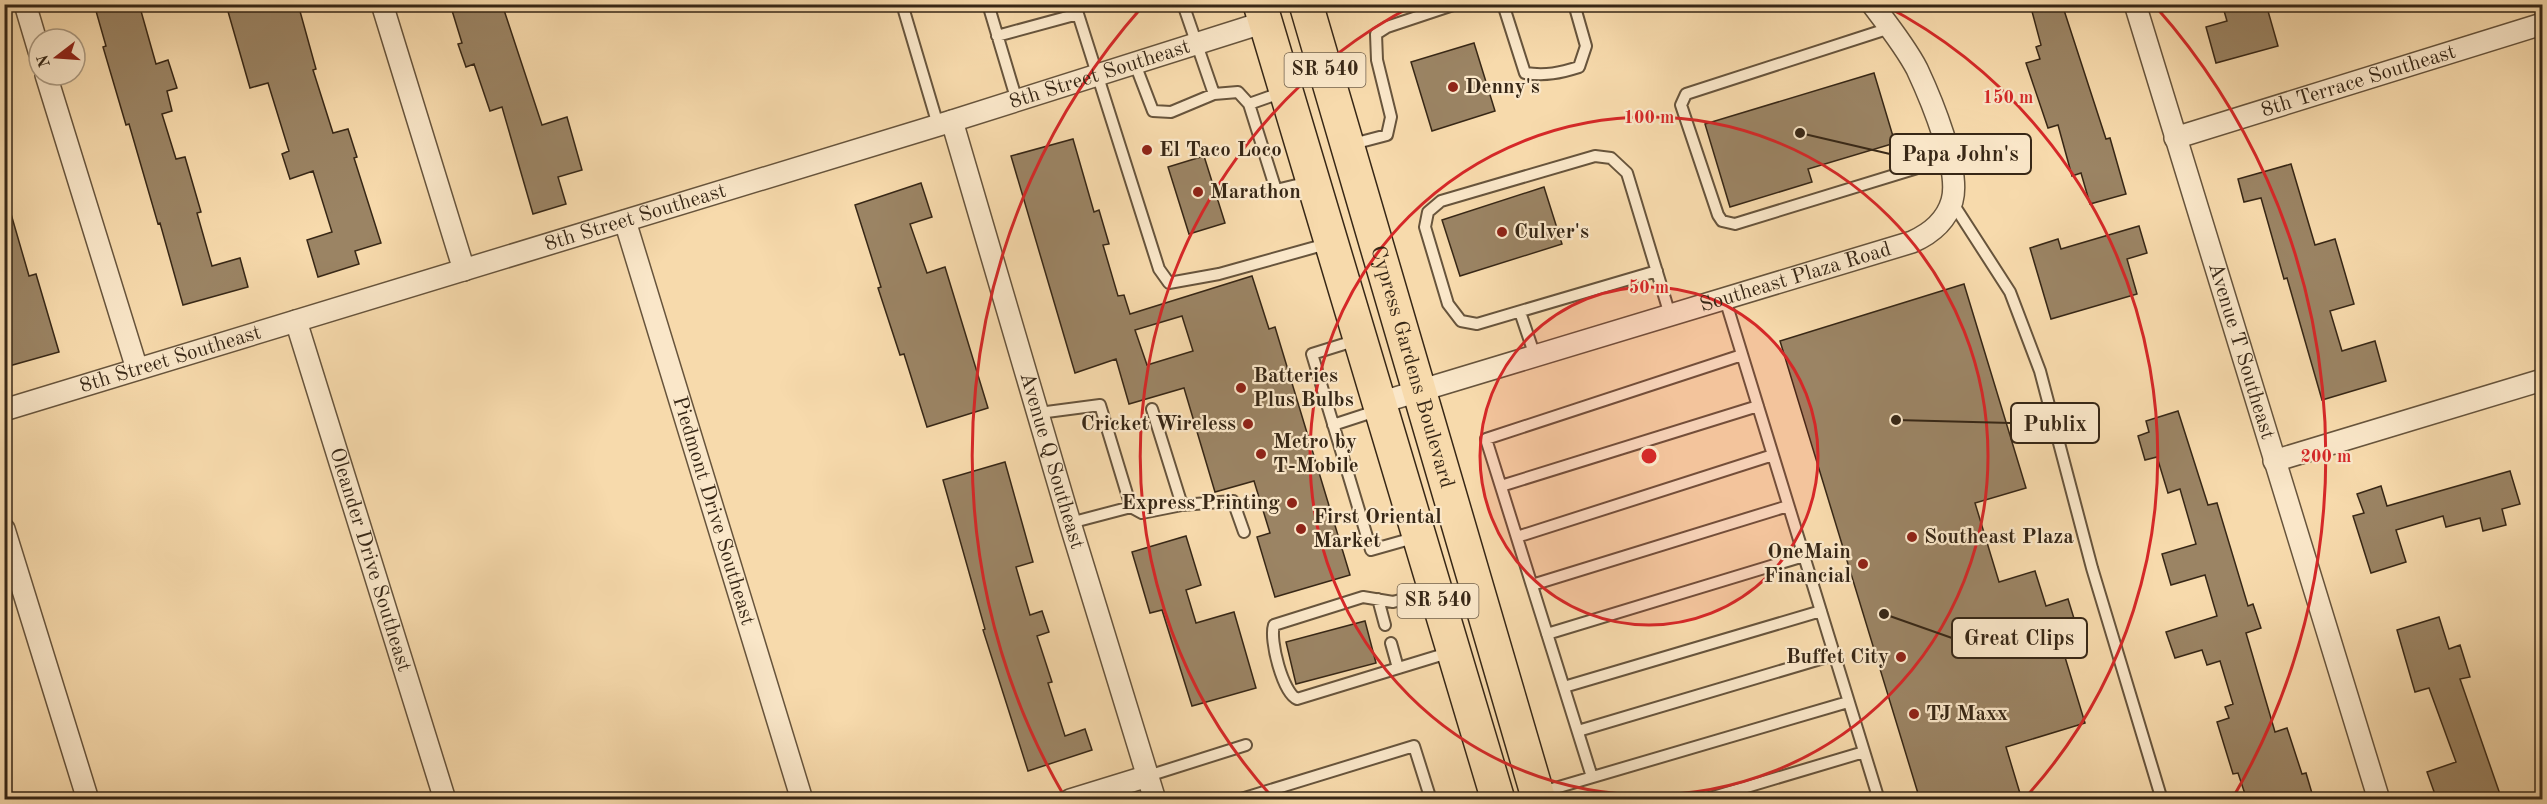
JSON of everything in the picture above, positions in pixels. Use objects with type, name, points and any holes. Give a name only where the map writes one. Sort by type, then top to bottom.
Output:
[{"type":"main road","name":"Cypress Gardens Boulevard","points":[[1306,4],[1539,800]]},
{"type":"main road","name":"Cypress Gardens Boulevard","points":[[1262,13],[1498,800]]},
{"type":"main road","points":[[1262,13],[1284,41],[1310,105],[1344,134]]},
{"type":"main road","points":[[1473,715],[1490,740],[1518,800]]},
{"type":"street","points":[[25,4],[32,27]]},
{"type":"street","points":[[382,4],[464,270]]},
{"type":"street","points":[[1872,4],[1916,69],[1950,158],[1954,183],[1952,202]]},
{"type":"street","name":"Avenue T Southeast","points":[[2135,4],[2379,800]]},
{"type":"street","name":"8th Street Southeast","points":[[4,410],[1135,64],[1198,43],[1262,13]]},
{"type":"street","name":"8th Terrace Southeast","points":[[2175,138],[2542,24]]},
{"type":"street","points":[[50,87],[137,369]]},
{"type":"street","name":"Avenue Q Southeast","points":[[945,123],[1039,413],[1070,523],[1155,800]]},
{"type":"street","name":"Southeast Plaza Road","points":[[1380,406],[1419,391],[1912,242],[1930,234],[1942,220],[1952,202]]},
{"type":"street","name":"Piedmont Drive Southeast","points":[[625,221],[802,800]]},
{"type":"street","name":"Oleander Drive Southeast","points":[[296,321],[445,800]]},
{"type":"street","points":[[2274,461],[2542,380]]},
{"type":"street","points":[[4,529],[88,800]]},
{"type":"street","points":[[1070,800],[1148,776]]},
{"type":"lane","points":[[902,4],[945,123]]},
{"type":"lane","points":[[987,4],[1017,101]]},
{"type":"lane","points":[[1183,4],[1214,94]]},
{"type":"lane","points":[[1344,134],[1386,135],[1391,117],[1377,60],[1376,34],[1387,27],[1456,4]]},
{"type":"lane","points":[[1503,4],[1525,73],[1554,75],[1579,67],[1586,46],[1574,4]]},
{"type":"lane","points":[[997,36],[1076,9],[1160,269],[1169,283],[1219,274],[1331,243]]},
{"type":"lane","points":[[1890,28],[1686,94],[1681,105],[1718,215],[1722,221],[1735,224],[1950,158]]},
{"type":"lane","points":[[1135,64],[1153,111],[1171,112],[1214,94],[1238,92],[1249,104],[1275,190],[1313,182]]},
{"type":"lane","points":[[1249,104],[1285,91]]},
{"type":"lane","points":[[1657,271],[1478,324],[1461,321],[1448,303],[1425,227],[1428,212],[1441,201],[1595,156],[1611,158],[1627,173],[1657,271],[1670,315]]},
{"type":"lane","points":[[1952,202],[2010,292],[2040,371],[2092,568],[2162,800]]},
{"type":"lane","points":[[1725,299],[1864,752],[1876,799]]},
{"type":"lane","points":[[1520,312],[1535,356]]},
{"type":"lane","points":[[1360,339],[1312,354],[1371,550],[1419,536]]},
{"type":"lane","points":[[1592,777],[1486,439],[1742,355]]},
{"type":"lane","points":[[1039,413],[1100,405],[1131,507]]},
{"type":"lane","points":[[1334,425],[1380,406]]},
{"type":"lane","points":[[1501,486],[1758,406]]},
{"type":"lane","points":[[1152,409],[1182,505]]},
{"type":"lane","points":[[1516,537],[1773,455]]},
{"type":"lane","points":[[1070,523],[1131,507],[1142,513],[1182,505],[1233,501],[1244,532]]},
{"type":"lane","points":[[1532,585],[1788,506]]},
{"type":"lane","points":[[1547,634],[1804,556]]},
{"type":"lane","points":[[1435,590],[1393,602],[1364,597],[1274,625],[1272,639],[1287,692],[1297,699],[1453,651]]},
{"type":"lane","points":[[1378,599],[1385,625]]},
{"type":"lane","points":[[1564,687],[1821,611]]},
{"type":"lane","points":[[1390,643],[1398,668]]},
{"type":"lane","points":[[1578,731],[1834,655]]},
{"type":"lane","points":[[1549,800],[1552,789],[1848,702]]},
{"type":"lane","points":[[1148,776],[1246,745]]},
{"type":"lane","points":[[1238,800],[1414,746],[1431,800]]},
{"type":"lane","points":[[1703,800],[1864,752]]},
{"type":"building","points":[[94,4],[139,4],[156,64],[168,60],[177,88],[167,91],[172,111],[162,114],[176,159],[185,157],[201,212],[197,213],[212,266],[240,258],[248,287],[183,305],[129,124],[126,125],[103,47],[106,46]]},
{"type":"building","points":[[240,4],[298,4],[316,69],[313,70],[333,133],[348,129],[357,157],[354,158],[381,243],[355,251],[359,264],[318,277],[307,240],[332,232],[313,171],[290,179],[282,154],[289,151],[268,83],[250,88],[227,8]]},
{"type":"building","points":[[450,4],[502,4],[542,125],[567,117],[582,170],[558,177],[566,204],[533,214],[502,107],[490,111],[474,64],[466,67],[458,44],[462,43]]},
{"type":"building","points":[[2030,4],[2062,4],[2106,139],[2110,138],[2126,194],[2090,204],[2081,173],[2072,176],[2058,125],[2048,128],[2026,63],[2040,59],[2036,47],[2041,45]]},
{"type":"building","points":[[2222,4],[2266,4],[2278,46],[2216,63],[2206,27],[2227,21]]},
{"type":"building","name":"Denny's","points":[[1474,43],[1495,111],[1432,131],[1411,62]]},
{"type":"building","points":[[1874,73],[1895,143],[1808,169],[1812,182],[1730,207],[1705,124]]},
{"type":"building","points":[[1073,139],[1094,212],[1099,210],[1109,244],[1103,245],[1118,296],[1124,295],[1130,314],[1252,276],[1269,329],[1275,327],[1350,575],[1275,597],[1257,537],[1270,533],[1254,481],[1215,492],[1184,388],[1129,404],[1116,359],[1075,373],[1011,156]],"holes":[[[1182,316],[1193,351],[1147,365],[1135,330]]]},
{"type":"building","points":[[1204,156],[1225,223],[1189,234],[1168,167]]},
{"type":"building","points":[[2291,164],[2315,245],[2335,239],[2354,304],[2330,311],[2342,351],[2375,341],[2386,381],[2322,400],[2261,198],[2244,202],[2238,179]]},
{"type":"building","points":[[921,183],[932,217],[910,224],[927,273],[945,267],[988,408],[927,427],[904,354],[900,355],[878,288],[881,287],[855,205]]},
{"type":"building","name":"Culver's","points":[[1544,187],[1562,244],[1460,276],[1442,220]]},
{"type":"building","points":[[9,207],[29,276],[36,274],[59,352],[9,366],[4,349],[4,208]]},
{"type":"building","points":[[2139,226],[2147,253],[2127,259],[2137,294],[2051,319],[2030,248],[2058,239],[2061,249]]},
{"type":"building","name":"Southeast Plaza","points":[[1964,284],[2026,488],[1975,503],[1999,582],[2035,571],[2046,606],[2068,599],[2080,638],[2061,644],[2085,723],[2006,747],[2022,800],[1920,800],[1780,341]]},
{"type":"building","points":[[2178,411],[2208,505],[2217,503],[2248,606],[2253,604],[2261,628],[2246,633],[2275,732],[2287,728],[2302,774],[2306,773],[2314,800],[2247,800],[2238,773],[2233,774],[2217,722],[2229,718],[2225,707],[2233,704],[2220,661],[2207,665],[2202,650],[2175,658],[2166,632],[2217,616],[2205,575],[2171,585],[2162,554],[2196,544],[2180,489],[2168,493],[2157,457],[2145,460],[2138,436],[2149,432],[2146,421]]},
{"type":"building","points":[[1005,462],[1033,562],[1016,567],[1030,615],[1042,611],[1049,632],[1037,636],[1052,682],[1048,683],[1065,736],[1085,729],[1092,750],[1028,771],[983,630],[985,629],[943,480]]},
{"type":"building","points":[[2510,471],[2520,504],[2502,509],[2506,525],[2483,531],[2480,518],[2446,527],[2443,516],[2396,530],[2406,562],[2371,573],[2353,516],[2364,513],[2357,494],[2381,486],[2387,506]]},
{"type":"building","points":[[1186,536],[1201,585],[1186,590],[1196,623],[1234,612],[1256,688],[1192,706],[1162,610],[1150,613],[1132,552]]},
{"type":"building","points":[[2439,617],[2449,649],[2460,645],[2470,677],[2460,679],[2502,800],[2437,800],[2427,772],[2456,762],[2429,688],[2415,692],[2397,630]]},
{"type":"building","points":[[1365,621],[1376,663],[1296,684],[1286,642]]},
{"type":"place","name":"Denny's","points":[[1453,87]]},
{"type":"place","name":"Papa John's","points":[[1800,133]]},
{"type":"place","name":"El Taco Loco","points":[[1147,150]]},
{"type":"place","name":"Marathon","points":[[1198,192]]},
{"type":"place","name":"Culver's","points":[[1502,232]]},
{"type":"place","name":"Batteries Plus Bulbs","points":[[1241,388]]},
{"type":"place","name":"Publix","points":[[1896,420]]},
{"type":"place","name":"Cricket Wireless","points":[[1248,424]]},
{"type":"place","name":"Metro by T-Mobile","points":[[1261,454]]},
{"type":"place","name":"Express Printing","points":[[1292,503]]},
{"type":"place","name":"First Oriental Market","points":[[1301,529]]},
{"type":"place","name":"Southeast Plaza","points":[[1912,537]]},
{"type":"place","name":"OneMain Financial","points":[[1863,564]]},
{"type":"place","name":"Great Clips","points":[[1884,614]]},
{"type":"place","name":"Buffet City","points":[[1901,657]]},
{"type":"place","name":"TJ Maxx","points":[[1914,714]]}]
